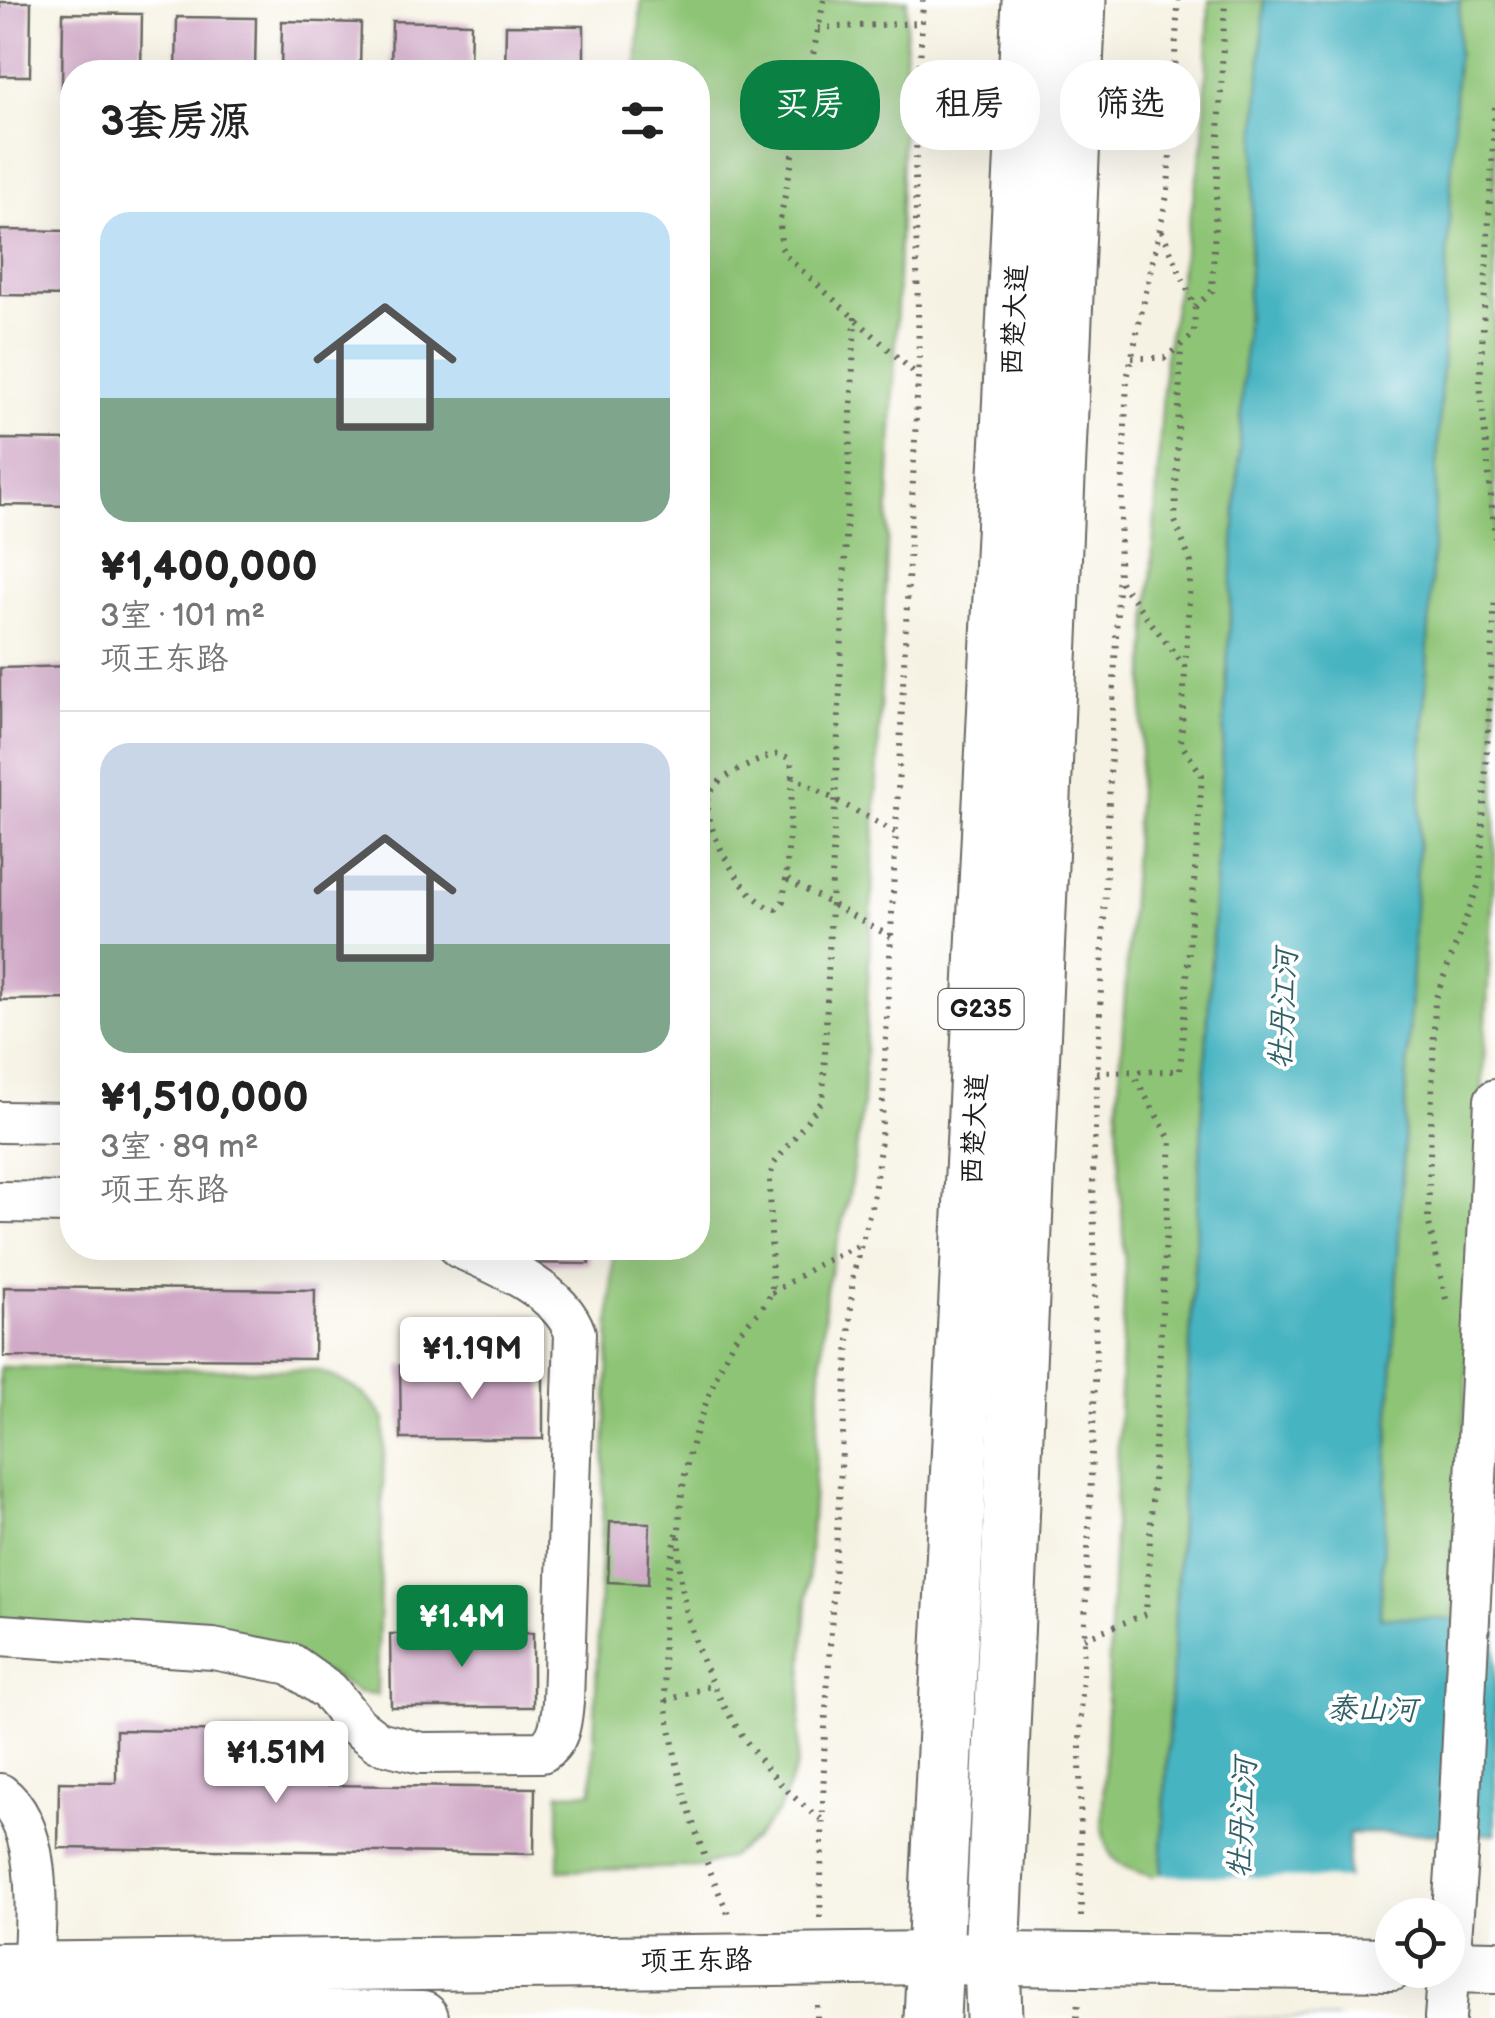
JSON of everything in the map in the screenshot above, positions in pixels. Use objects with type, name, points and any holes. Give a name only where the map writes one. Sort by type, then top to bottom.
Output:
[{"type":"highway","name":"西楚大道","points":[[932,2018],[1030,0]]},
{"type":"highway","name":"西楚大道","points":[[994,2018],[992,1958],[1078,0]]},
{"type":"main road","name":"项王东路","points":[[16,1991],[749,1960],[992,1958],[1375,1964]]},
{"type":"main road","points":[[1465,1966],[1495,1967]]},
{"type":"main road","points":[[16,1991],[247,2017],[422,2018]]},
{"type":"street","points":[[1454,1898],[1495,1100]]},
{"type":"street","points":[[0,1122],[60,1123]]},
{"type":"street","points":[[0,1202],[60,1203]]},
{"type":"street","points":[[0,1635],[214,1649],[291,1664],[329,1691],[357,1726],[378,1742],[420,1753],[542,1752],[553,1746],[563,1702],[576,1333],[569,1315],[534,1287],[483,1260]]},
{"type":"street","points":[[0,1794],[22,1822],[34,1858],[16,1991]]},
{"type":"street","points":[[1445,2018],[1447,1988]]},
{"type":"path","points":[[824,0],[780,220],[781,247],[788,258],[918,376]]},
{"type":"path","points":[[817,2018],[825,1727],[853,1274],[873,1200],[880,1140],[918,376],[915,176],[923,0]]},
{"type":"path","points":[[1076,2018],[1081,1959],[1080,1740],[1096,1358],[1093,1175],[1128,380],[1168,191],[1178,0]]},
{"type":"path","points":[[1195,306],[1212,291],[1225,0]]},
{"type":"path","points":[[818,28],[922,24]]},
{"type":"path","points":[[1495,107],[1480,383],[1495,538]]},
{"type":"path","points":[[1132,358],[1165,358],[1194,334],[1195,306],[1160,228]]},
{"type":"path","points":[[822,1820],[800,1804],[764,1766],[713,1685],[681,1582],[680,1518],[684,1472],[701,1416],[735,1338],[771,1294],[773,1165],[823,1100],[856,318]]},
{"type":"path","points":[[1097,1072],[1180,1071],[1202,775],[1180,744],[1192,563],[1175,521],[1181,345]]},
{"type":"path","points":[[1119,581],[1185,667]]},
{"type":"path","points":[[1448,1312],[1428,1218],[1436,1000],[1480,881],[1495,596]]},
{"type":"path","points":[[710,794],[730,774],[774,754],[791,760],[784,901],[776,909],[766,908],[749,893],[728,864],[710,821]]},
{"type":"path","points":[[793,777],[895,832]]},
{"type":"path","points":[[786,878],[890,936]]},
{"type":"path","points":[[1084,1638],[1146,1614],[1171,1141],[1131,1071]]},
{"type":"path","points":[[771,1294],[817,1264],[860,1245]]},
{"type":"path","points":[[680,1518],[664,1599],[666,1701],[672,1743],[690,1816],[712,1878],[749,1960]]},
{"type":"path","points":[[666,1701],[713,1685]]},
{"type":"green space","points":[[641,0],[907,0],[905,60],[900,60],[902,150],[896,337],[863,1104],[849,1195],[826,1290],[797,1765],[779,1810],[754,1839],[728,1858],[698,1867],[559,1871],[559,1793],[592,1792],[613,1260],[710,1260],[710,60],[638,60]]},
{"type":"green space","points":[[1209,0],[1264,0],[1160,1879],[1127,1868],[1113,1858],[1102,1826],[1125,1271],[1117,1120],[1165,358],[1204,138]]},
{"type":"green space","points":[[1460,0],[1495,0],[1495,854],[1454,1620],[1380,1618]]},
{"type":"green space","points":[[0,1367],[316,1370],[364,1395],[385,1420],[377,1695],[357,1693],[328,1673],[0,1619]]},
{"type":"water","points":[[1264,0],[1460,0],[1380,1617],[1495,1621],[1495,1834],[1349,1833],[1340,2018],[1153,2018]]},
{"type":"pier","points":[[1155,1875],[1351,1879],[1345,2018],[1148,2018]]},
{"type":"building","points":[[0,2],[31,2],[30,76],[0,76]]},
{"type":"building","points":[[63,13],[142,14],[141,60],[62,60]]},
{"type":"building","points":[[177,17],[256,18],[255,60],[176,60]]},
{"type":"building","points":[[282,21],[361,23],[360,60],[281,60]]},
{"type":"building","points":[[392,21],[471,23],[470,60],[391,60]]},
{"type":"building","points":[[506,25],[584,26],[584,60],[505,60]]},
{"type":"building","points":[[0,230],[60,231],[60,296],[0,295]]},
{"type":"building","points":[[0,439],[60,440],[60,506],[0,505]]},
{"type":"building","points":[[60,666],[60,999],[0,1000],[0,668]]},
{"type":"building","points":[[515,1260],[589,1260],[589,1264]]},
{"type":"building","points":[[4,1287],[315,1290],[314,1359],[4,1357]]},
{"type":"building","points":[[400,1365],[543,1365],[543,1439],[401,1439]]},
{"type":"building","points":[[610,1522],[650,1523],[648,1584],[608,1582]]},
{"type":"building","points":[[533,1633],[533,1707],[391,1707],[390,1634]]},
{"type":"building","points":[[116,1730],[257,1732],[256,1784],[535,1788],[534,1854],[58,1848],[59,1782],[116,1783]]},
{"type":"water label","name":"牡丹江河","points":[[1284,1009]]},
{"type":"water label","name":"泰山河","points":[[1372,1710]]},
{"type":"water label","name":"牡丹江河","points":[[1243,1818]]}]
